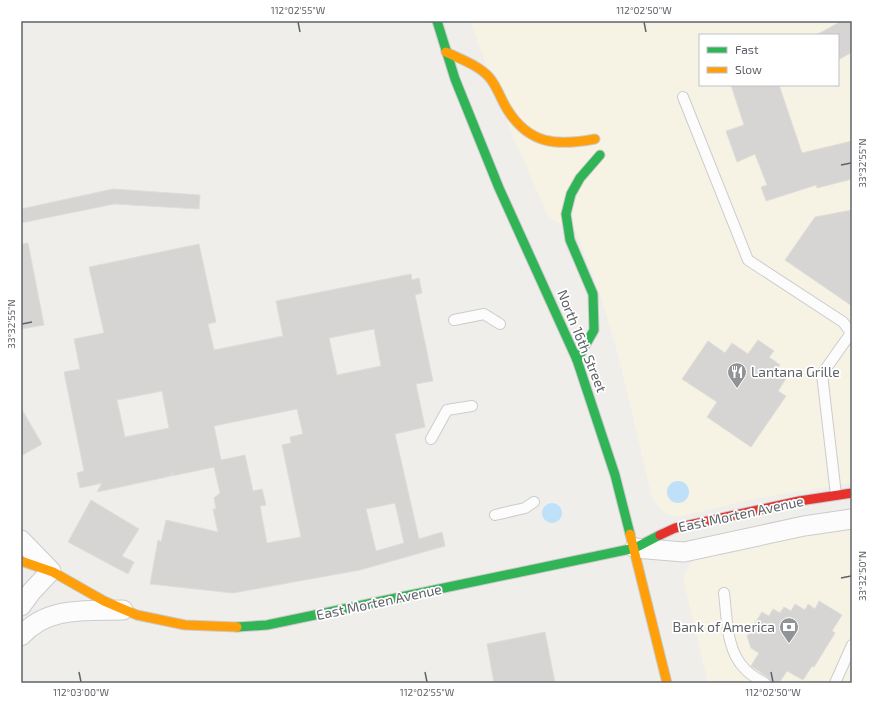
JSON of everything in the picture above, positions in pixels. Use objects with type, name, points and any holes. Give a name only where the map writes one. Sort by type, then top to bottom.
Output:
[{"type":"main road","name":"North 16th Street","points":[[437,21],[457,86],[499,188],[577,360],[615,475],[635,548],[667,683]]},
{"type":"main road","points":[[446,52],[489,76],[509,113],[520,125],[543,141],[553,144],[572,144],[596,139]]},
{"type":"main road","points":[[577,360],[594,330],[593,294],[570,240],[566,214],[571,194],[580,178],[600,155]]},
{"type":"main road","name":"East Morten Avenue","points":[[21,561],[51,571],[123,610],[160,621],[192,626],[267,625],[635,548],[675,528],[799,501],[852,493]]},
{"type":"street","name":"East Morten Avenue","points":[[635,548],[684,552],[804,526],[852,519]]},
{"type":"street","points":[[21,540],[51,571],[32,591],[21,606]]},
{"type":"street","name":"East Morten Avenue","points":[[21,636],[30,626],[53,615],[74,611],[123,610]]},
{"type":"lane","points":[[683,97],[748,260],[842,322],[852,334],[822,374],[836,495]]},
{"type":"lane","points":[[454,320],[484,314],[500,324]]},
{"type":"lane","points":[[431,439],[447,410],[472,406]]},
{"type":"lane","points":[[496,515],[526,508],[534,502]]},
{"type":"lane","points":[[724,593],[732,647],[736,657],[746,671],[765,683]]},
{"type":"lane","points":[[835,683],[852,645]]},
{"type":"shaded area","points":[[470,21],[852,21],[852,483],[757,498],[682,516],[668,515],[660,508],[652,497],[619,358],[602,300],[576,231],[549,218],[512,134]]},
{"type":"shaded area","points":[[852,526],[852,683],[708,683],[684,582],[685,573],[690,565],[698,557]]},
{"type":"water","points":[[678,481],[686,484],[689,492],[686,500],[678,503],[670,500],[667,492],[670,484]]},
{"type":"water","points":[[552,503],[559,506],[562,513],[559,520],[552,523],[545,520],[542,513],[545,506]]},
{"type":"building","points":[[842,21],[852,21],[852,52],[839,59],[839,34],[818,34]]},
{"type":"building","points":[[731,86],[779,86],[802,153],[852,141],[852,179],[817,188],[816,185],[766,201],[761,187],[767,185],[755,154],[737,162],[726,131],[744,125]]},
{"type":"building","points":[[113,189],[200,195],[199,209],[114,204],[21,223],[21,209]]},
{"type":"building","points":[[852,210],[852,306],[785,260],[815,217]]},
{"type":"building","points":[[28,243],[44,325],[21,329],[21,244]]},
{"type":"building","points":[[199,244],[216,322],[208,324],[214,350],[283,336],[276,301],[411,274],[412,280],[419,278],[422,293],[415,295],[433,381],[416,384],[425,427],[395,434],[419,539],[442,532],[445,546],[360,570],[233,593],[150,584],[158,540],[161,542],[166,520],[218,532],[213,509],[216,509],[214,498],[220,493],[214,467],[172,476],[173,472],[171,476],[97,492],[102,483],[80,488],[77,473],[84,471],[64,372],[80,369],[74,339],[104,333],[89,267]],"holes":[[[374,329],[381,366],[337,375],[329,338]],[[162,391],[169,428],[125,437],[117,400]],[[297,409],[303,434],[290,437],[291,443],[282,445],[301,537],[267,543],[260,506],[266,505],[262,489],[253,491],[245,455],[221,460],[214,426]],[[395,503],[404,543],[376,551],[366,509]]]},
{"type":"building","points":[[758,340],[774,351],[769,357],[780,365],[776,370],[787,377],[778,391],[786,396],[751,447],[707,417],[717,402],[682,379],[708,341],[725,353],[732,343],[748,354]]},
{"type":"building","points":[[21,408],[42,444],[21,456]]},
{"type":"building","points":[[91,500],[139,529],[122,556],[134,562],[128,574],[68,542]]},
{"type":"building","name":"Bank of America","points":[[819,601],[842,615],[832,631],[835,633],[814,667],[812,666],[803,680],[787,671],[779,683],[771,683],[769,678],[751,666],[759,653],[751,648],[747,636],[762,612],[769,616],[773,609],[780,613],[784,607],[791,611],[795,604],[805,610],[808,604],[815,609]]},
{"type":"building","points":[[545,632],[555,683],[494,683],[487,644]]},
{"type":"traffic: fast","points":[[437,21],[455,79],[499,188],[577,360],[615,475],[630,534]]},
{"type":"traffic: fast","points":[[577,360],[594,330],[593,294],[570,240],[566,214],[571,194],[580,178],[600,155]]},
{"type":"traffic: fast","points":[[237,627],[267,625],[635,548],[660,535]]},
{"type":"traffic: slow","points":[[446,52],[469,63],[485,73],[494,84],[507,109],[516,121],[534,136],[556,142],[595,139]]},
{"type":"traffic: slow","points":[[630,534],[667,683]]},
{"type":"traffic: slow","points":[[21,561],[53,572],[104,601],[137,615],[185,625],[237,627]]},
{"type":"traffic: jam","points":[[660,535],[675,528],[799,501],[852,493]]},
{"type":"place","name":"Lantana Grille","points":[[737,389]]},
{"type":"place","name":"Bank of America","points":[[789,644]]}]
